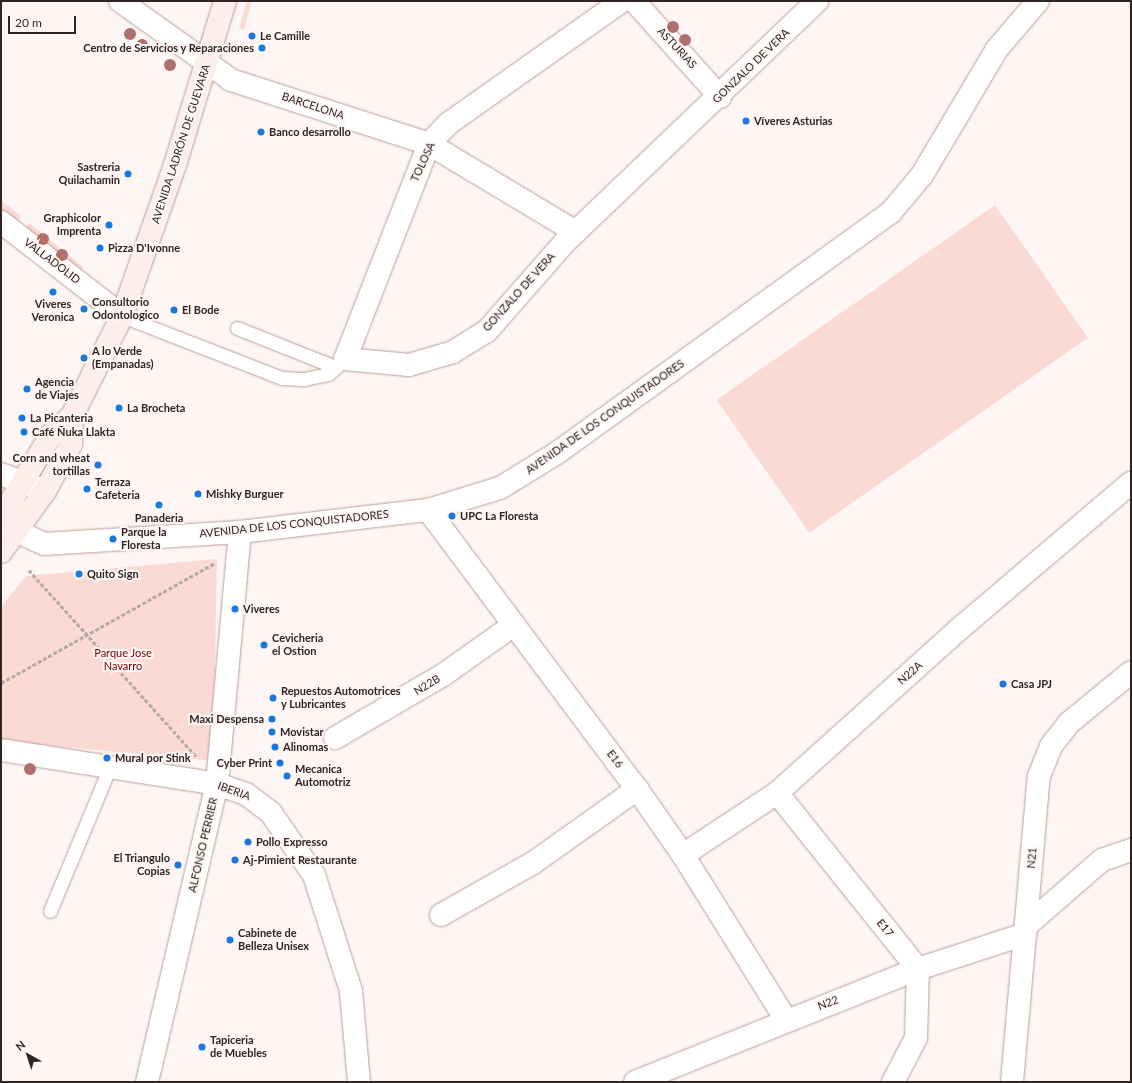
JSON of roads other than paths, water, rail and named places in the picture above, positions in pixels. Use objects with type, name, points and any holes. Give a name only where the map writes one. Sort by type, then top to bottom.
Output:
[{"type":"main road","name":"AVENIDA LADRÓN DE GUEVARA","points":[[1,518],[25,482],[51,435],[72,416],[122,316],[208,62],[225,1]]},
{"type":"main road","name":"AVENIDA LADRÓN DE GUEVARA","points":[[1,552],[9,528],[44,491],[71,444],[72,416]]},
{"type":"street","name":"BARCELONA","points":[[120,1],[208,62],[231,80],[429,144],[576,232]]},
{"type":"street","name":"TOLOSA","points":[[340,363],[429,144],[449,123],[622,1]]},
{"type":"street","name":"ASTURIAS","points":[[634,1],[720,97]]},
{"type":"street","name":"GONZALO DE VERA","points":[[340,363],[409,365],[453,352],[486,330],[576,232],[720,97],[817,1]]},
{"type":"street","name":"AVENIDA DE LOS CONQUISTADORES","points":[[9,528],[44,544],[240,532],[428,510],[500,488],[557,453],[891,212],[922,175],[997,49],[1038,1]]},
{"type":"street","name":"VALLADOLID","points":[[1,222],[122,316]]},
{"type":"street","points":[[1,474],[25,482],[44,491]]},
{"type":"street","name":"N22A","points":[[683,855],[777,793],[958,630],[1131,483]]},
{"type":"street","name":"E16","points":[[428,510],[637,790],[683,855],[786,1020]]},
{"type":"street","name":"ALFONSO PERRIER","points":[[147,1082],[217,784],[240,532]]},
{"type":"street","name":"N22B","points":[[335,738],[438,678],[514,625]]},
{"type":"street","name":"N21","points":[[1012,1082],[1039,776],[1051,746],[1069,723],[1131,672]]},
{"type":"street","name":"IBERIA","points":[[1,750],[217,784],[246,794],[266,809],[314,875],[351,991],[358,1082]]},
{"type":"street","points":[[441,915],[533,863],[637,790]]},
{"type":"street","name":"E17","points":[[777,793],[918,969]]},
{"type":"street","points":[[1026,930],[1102,860],[1131,850]]},
{"type":"street","name":"N22","points":[[635,1082],[671,1074],[786,1020],[918,969],[1026,930]]},
{"type":"street","points":[[893,1082],[916,1038],[918,969]]},
{"type":"lane","points":[[122,316],[282,378],[304,379],[328,374],[340,363],[237,328]]},
{"type":"lane","points":[[50,911],[110,768]]},
{"type":"place","name":"Le Camille","points":[[252,36]]},
{"type":"place","name":"Centro de Servicios y Reparaciones","points":[[262,48]]},
{"type":"place","name":"Víveres Asturias","points":[[746,121]]},
{"type":"place","name":"Banco desarrollo","points":[[261,132]]},
{"type":"place","name":"Sastreria Quilachamin","points":[[128,174]]},
{"type":"place","name":"Graphicolor Imprenta","points":[[109,225]]},
{"type":"place","name":"Pizza D'Ivonne","points":[[100,248]]},
{"type":"place","name":"Viveres Veronica","points":[[53,292]]},
{"type":"place","name":"Consultorio Odontologico","points":[[84,309]]},
{"type":"place","name":"El Bode","points":[[174,310]]},
{"type":"place","name":"A lo Verde (Empanadas)","points":[[84,358]]},
{"type":"place","name":"Agencia de Viajes","points":[[27,389]]},
{"type":"place","name":"La Brocheta","points":[[119,408]]},
{"type":"place","name":"La Picanteria","points":[[22,418]]},
{"type":"place","name":"Café Ñuka Llakta","points":[[24,432]]},
{"type":"place","name":"Corn and wheat tortillas","points":[[98,465]]},
{"type":"place","name":"Terraza Cafeteria","points":[[87,489]]},
{"type":"place","name":"Mishky Burguer","points":[[198,494]]},
{"type":"place","name":"Panaderia","points":[[159,505]]},
{"type":"place","name":"UPC La Floresta","points":[[452,516]]},
{"type":"place","name":"Parque la Floresta","points":[[113,539]]},
{"type":"place","name":"Quito Sign","points":[[79,574]]},
{"type":"place","name":"Viveres","points":[[235,609]]},
{"type":"place","name":"Cevicheria el Ostion","points":[[264,645]]},
{"type":"place","name":"Casa JPJ","points":[[1003,684]]},
{"type":"place","name":"Repuestos Automotrices y Lubricantes","points":[[273,698]]},
{"type":"place","name":"Maxi Despensa","points":[[272,719]]},
{"type":"place","name":"Movistar","points":[[272,732]]},
{"type":"place","name":"Alinomas","points":[[275,747]]},
{"type":"place","name":"Mural por Stink","points":[[107,758]]},
{"type":"place","name":"Cyber Print","points":[[280,763]]},
{"type":"place","name":"Mecanica Automotriz","points":[[287,776]]},
{"type":"place","name":"Pollo Expresso","points":[[248,842]]},
{"type":"place","name":"Aj-Pimient Restaurante","points":[[235,860]]},
{"type":"place","name":"El Triangulo Copias","points":[[178,865]]},
{"type":"place","name":"Cabinete de Belleza Unisex","points":[[230,940]]},
{"type":"place","name":"Tapiceria de Muebles","points":[[202,1047]]},
{"type":"park label","name":"Parque Jose Navarro","points":[[123,660]]}]
